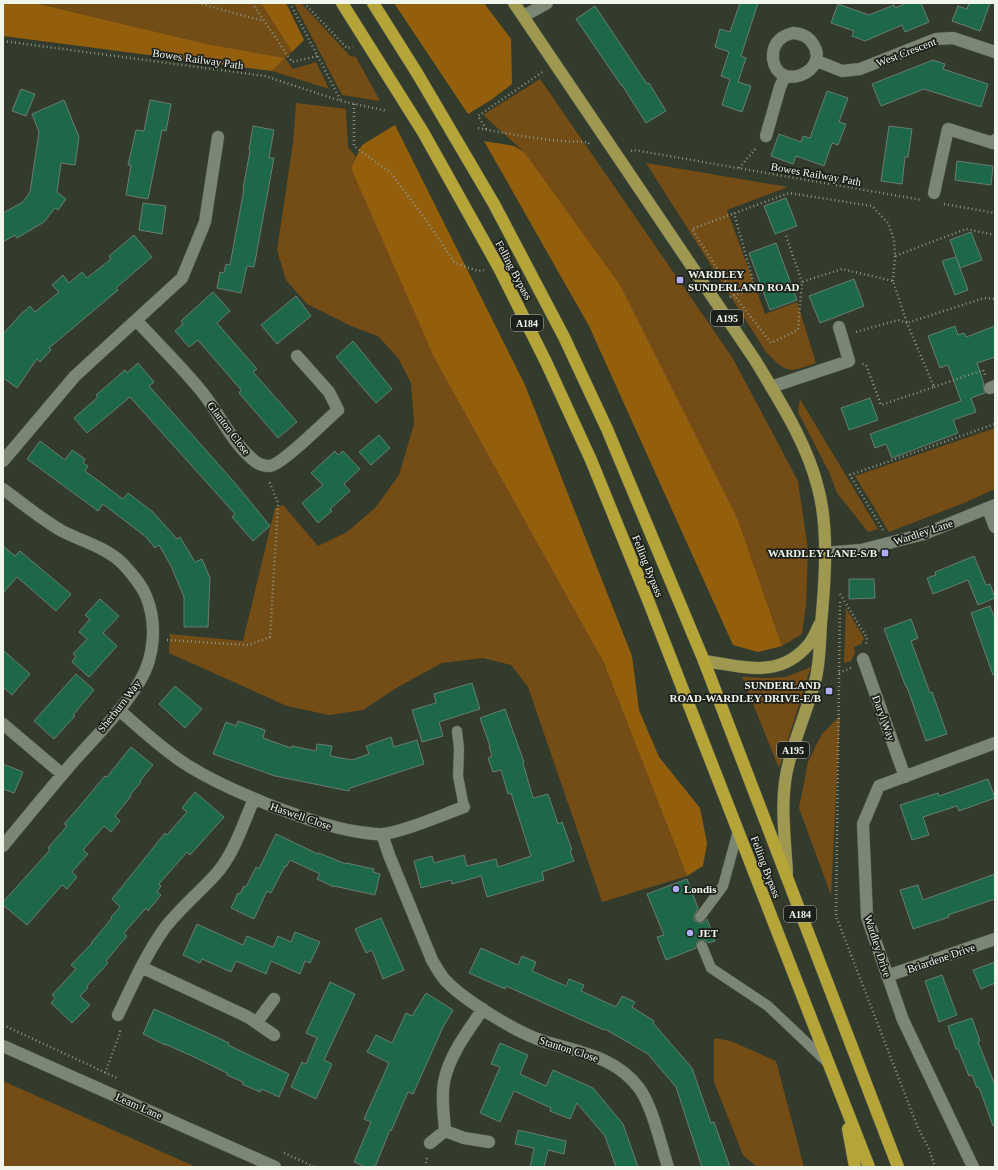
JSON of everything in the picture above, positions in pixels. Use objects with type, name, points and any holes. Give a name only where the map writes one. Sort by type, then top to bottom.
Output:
[{"type":"highway","name":"Felling Bypass","points":[[342,3],[423,132],[499,268],[546,362],[591,460],[648,600],[869,1167]]},
{"type":"highway","name":"Felling Bypass","points":[[373,3],[417,73],[494,204],[564,337],[607,429],[704,661],[898,1167]]},
{"type":"highway","name":"A184","points":[[843,1102],[855,1167]]},
{"type":"main road","name":"A195","points":[[514,3],[556,63],[755,360],[804,449],[819,489],[823,517],[824,597],[817,673],[789,762],[784,787],[783,812],[788,880]]},
{"type":"main road","name":"A195","points":[[704,661],[764,669],[784,664],[797,656],[809,644],[821,622]]},
{"type":"street","points":[[524,16],[547,3]]},
{"type":"street","points":[[785,34],[801,34],[809,39],[814,45],[817,61],[803,74],[794,77],[785,76],[778,70],[774,62],[774,45],[785,34]]},
{"type":"street","name":"West Crescent","points":[[817,61],[842,71],[860,69],[936,39],[953,38],[995,52]]},
{"type":"street","points":[[766,136],[780,87],[785,76]]},
{"type":"street","points":[[933,199],[948,129],[994,143],[995,140]]},
{"type":"street","points":[[3,461],[75,376],[182,278],[205,222],[218,137]]},
{"type":"street","name":"Glanton Close","points":[[136,320],[201,391],[233,437],[256,462],[263,466]]},
{"type":"street","points":[[771,387],[849,361],[841,332]]},
{"type":"street","points":[[263,466],[269,466],[282,460],[338,410],[329,392],[297,356]]},
{"type":"street","name":"Sherburn Way","points":[[3,489],[50,524],[109,553],[122,563],[139,582],[146,595],[153,625],[151,653],[146,668],[137,686],[119,710],[62,774],[3,846]]},
{"type":"street","points":[[991,507],[995,527]]},
{"type":"street","name":"Wardley Lane","points":[[824,553],[861,550],[924,534],[991,507]]},
{"type":"street","name":"Daryl Way","points":[[863,659],[906,777]]},
{"type":"street","name":"Haswell Close","points":[[119,710],[167,751],[186,765],[228,788],[318,823],[343,829],[382,834],[405,828],[464,807]]},
{"type":"street","points":[[3,724],[62,774]]},
{"type":"street","name":"Wardley Drive","points":[[972,1167],[902,1020],[867,917],[863,824],[880,786],[995,743]]},
{"type":"street","points":[[118,1015],[154,944],[174,917],[216,874],[225,862],[254,799]]},
{"type":"street","name":"Stanton Close","points":[[382,834],[388,856],[438,971],[446,981],[483,1009],[530,1036],[542,1041],[595,1056],[621,1070],[632,1079],[646,1098],[668,1167]]},
{"type":"street","name":"Briardene Drive","points":[[887,976],[995,939]]},
{"type":"street","points":[[141,967],[257,1022],[274,1035]]},
{"type":"street","points":[[257,1022],[274,999]]},
{"type":"street","points":[[445,1131],[442,1098],[444,1082],[454,1054],[483,1009]]},
{"type":"street","name":"Leam Lane","points":[[3,1046],[275,1167]]},
{"type":"street","points":[[445,1131],[464,1138],[489,1142]]},
{"type":"street","points":[[430,1143],[445,1131]]},
{"type":"lane","points":[[457,730],[459,749],[458,776],[464,807]]},
{"type":"lane","points":[[700,917],[723,886],[738,831]]},
{"type":"lane","points":[[702,946],[711,968],[768,1006],[828,1063]]},
{"type":"path","points":[[198,3],[264,21]]},
{"type":"path","points":[[252,3],[292,62],[318,56]]},
{"type":"path","points":[[290,3],[341,101]]},
{"type":"path","points":[[304,3],[347,48],[369,46]]},
{"type":"path","name":"Bowes Railway Path","points":[[3,41],[265,76],[341,101],[387,111]]},
{"type":"path","points":[[486,129],[478,116],[556,63]]},
{"type":"path","points":[[354,104],[354,146],[391,173],[426,220],[455,263],[478,271],[499,268]]},
{"type":"path","points":[[478,128],[532,138],[588,142],[592,149]]},
{"type":"path","points":[[739,168],[766,136]]},
{"type":"path","name":"Bowes Railway Path","points":[[634,150],[933,199],[995,213]]},
{"type":"path","points":[[786,236],[802,282],[798,330],[771,343],[734,295],[692,229],[789,193],[872,206],[888,223],[894,240],[895,256],[893,281],[907,323],[934,387]]},
{"type":"path","points":[[718,304],[734,295],[755,288],[734,213]]},
{"type":"path","points":[[895,256],[966,229],[995,235]]},
{"type":"path","points":[[802,282],[842,269],[893,281]]},
{"type":"path","points":[[841,332],[898,320],[907,323],[984,298],[995,299]]},
{"type":"path","points":[[849,361],[866,365],[881,405],[983,370],[993,387]]},
{"type":"path","points":[[890,543],[850,475],[995,424]]},
{"type":"path","points":[[152,639],[249,645],[270,637],[278,503],[263,466]]},
{"type":"path","points":[[839,674],[850,669],[863,659],[867,638],[840,594]]},
{"type":"path","points":[[105,1073],[120,1033],[118,1015]]},
{"type":"path","points":[[3,1025],[119,1079]]},
{"type":"path","points":[[278,1151],[315,1167]]},
{"type":"shaded area","points":[[3,3],[35,3],[207,44],[285,58],[272,71],[3,36]]},
{"type":"shaded area","points":[[35,3],[261,3],[292,52],[285,58],[207,44]]},
{"type":"shaded area","points":[[261,3],[286,3],[304,40],[292,52]]},
{"type":"shaded area","points":[[294,3],[301,3],[350,56],[356,57],[380,101],[342,95]]},
{"type":"shaded area","points":[[394,3],[484,3],[511,39],[512,84],[491,100],[468,114]]},
{"type":"shaded area","points":[[285,58],[293,69],[316,62],[329,89],[272,71]]},
{"type":"shaded area","points":[[540,79],[732,357],[798,481],[808,550],[806,605],[802,634],[782,646],[738,520],[524,152],[483,115]]},
{"type":"shaded area","points":[[296,103],[346,109],[348,147],[356,157],[351,168],[603,661],[687,876],[602,902],[528,687],[511,665],[483,658],[442,663],[398,687],[363,710],[329,715],[287,706],[169,653],[170,634],[243,641],[275,508],[283,505],[318,546],[347,532],[375,508],[399,475],[414,424],[411,383],[398,358],[378,336],[351,326],[307,304],[286,280],[277,250],[293,143]]},
{"type":"shaded area","points":[[395,125],[525,385],[632,656],[639,710],[659,757],[700,808],[707,843],[703,866],[687,876],[603,661],[434,357],[351,168],[362,145]]},
{"type":"shaded area","points":[[484,141],[514,146],[524,152],[620,285],[738,520],[782,646],[758,652],[733,645],[589,326]]},
{"type":"shaded area","points":[[646,163],[788,187],[727,210],[765,314],[797,302],[816,363],[799,369],[788,370],[766,352]]},
{"type":"shaded area","points":[[800,399],[878,529],[868,532],[837,493],[829,472],[798,412]]},
{"type":"shaded area","points":[[995,428],[995,489],[964,503],[889,532],[855,476]]},
{"type":"shaded area","points":[[846,608],[864,638],[861,644],[854,647],[855,653],[851,661],[844,663]]},
{"type":"shaded area","points":[[811,667],[779,768],[742,677],[786,677]]},
{"type":"shaded area","points":[[840,716],[831,895],[799,808],[808,762],[822,734]]},
{"type":"shaded area","points":[[714,1038],[731,1041],[776,1061],[804,1167],[757,1167],[743,1155],[714,1082]]},
{"type":"shaded area","points":[[3,1081],[196,1167],[3,1167]]},
{"type":"building","points":[[740,3],[758,3],[741,56],[746,58],[738,82],[751,86],[742,112],[722,105],[730,79],[721,76],[729,52],[715,47],[720,29],[730,32]]},
{"type":"building","points":[[907,3],[921,3],[929,22],[905,32],[902,25],[865,41],[852,36],[854,31],[831,23],[838,4],[869,15],[894,5],[895,8]]},
{"type":"building","points":[[969,3],[990,3],[980,31],[952,21],[958,6],[967,9]]},
{"type":"building","points":[[595,6],[647,84],[649,83],[666,111],[646,123],[622,85],[576,19]]},
{"type":"building","points":[[933,60],[945,64],[943,69],[988,84],[981,107],[924,89],[881,106],[872,84]]},
{"type":"building","points":[[21,89],[35,94],[26,116],[12,111]]},
{"type":"building","points":[[827,91],[848,98],[839,122],[846,124],[838,145],[832,143],[824,166],[796,156],[793,164],[771,156],[779,134],[801,142],[803,136],[810,138]]},
{"type":"building","points":[[64,100],[79,137],[75,165],[61,163],[57,192],[66,199],[58,210],[55,208],[44,222],[17,238],[15,235],[3,242],[3,213],[23,202],[30,192],[39,132],[32,114]]},
{"type":"building","points":[[150,100],[171,104],[166,131],[162,130],[148,199],[126,195],[131,165],[128,165],[136,130],[144,131]]},
{"type":"building","points":[[253,126],[274,130],[269,158],[274,158],[254,267],[247,266],[241,293],[217,288],[220,272],[224,273],[226,264],[230,265],[244,189]]},
{"type":"building","points":[[889,126],[912,129],[908,157],[905,157],[902,184],[881,181]]},
{"type":"building","points":[[957,161],[993,166],[991,185],[955,180]]},
{"type":"building","points":[[786,198],[797,226],[775,234],[764,206]]},
{"type":"building","points":[[143,203],[166,206],[162,234],[139,230]]},
{"type":"building","points":[[971,232],[982,260],[960,268],[950,240]]},
{"type":"building","points":[[134,235],[152,257],[116,288],[118,290],[49,348],[51,350],[40,362],[37,359],[17,388],[3,378],[3,334],[21,314],[30,306],[35,312],[59,292],[52,285],[63,275],[69,283],[82,272],[87,278],[111,259],[109,256]]},
{"type":"building","points":[[776,243],[797,300],[770,310],[749,253]]},
{"type":"building","points":[[956,257],[968,290],[955,295],[942,261]]},
{"type":"building","points":[[854,279],[864,306],[820,323],[809,296]]},
{"type":"building","points":[[213,292],[230,311],[217,323],[257,369],[253,372],[297,422],[278,438],[239,393],[241,390],[198,340],[189,347],[175,331],[183,324],[181,321]]},
{"type":"building","points":[[296,296],[311,316],[277,344],[261,325]]},
{"type":"building","points":[[955,326],[958,335],[964,333],[966,337],[995,326],[995,357],[977,363],[984,384],[983,387],[985,393],[971,398],[976,412],[953,420],[958,433],[892,458],[886,444],[875,448],[870,434],[961,401],[948,365],[940,368],[928,336]]},
{"type":"building","points":[[353,341],[392,389],[376,403],[336,357]]},
{"type":"building","points":[[138,363],[154,382],[149,386],[235,483],[270,526],[253,541],[232,517],[235,514],[130,397],[87,433],[74,418],[98,397],[96,395],[125,370],[127,373]]},
{"type":"building","points":[[870,398],[878,420],[849,430],[841,408]]},
{"type":"building","points":[[379,435],[390,448],[371,465],[359,452]]},
{"type":"building","points":[[40,441],[65,460],[72,450],[85,459],[83,463],[88,466],[85,471],[123,499],[128,493],[153,512],[177,539],[180,537],[195,562],[202,559],[210,578],[208,627],[184,627],[184,597],[171,566],[159,545],[155,548],[146,537],[103,504],[98,511],[27,459]]},
{"type":"building","points":[[335,451],[338,455],[343,451],[360,469],[344,484],[350,491],[330,509],[332,511],[318,523],[302,503],[323,485],[311,473]]},
{"type":"building","points":[[3,546],[15,556],[20,551],[71,594],[56,611],[17,577],[3,593]]},
{"type":"building","points":[[974,556],[986,585],[990,584],[995,598],[978,605],[968,580],[933,594],[927,578],[936,575],[935,572]]},
{"type":"building","points":[[849,579],[874,579],[875,598],[849,599]]},
{"type":"building","points":[[100,599],[119,616],[103,633],[117,646],[89,677],[72,662],[76,656],[73,654],[87,639],[79,632],[90,619],[85,615]]},
{"type":"building","points":[[990,606],[995,619],[995,675],[993,675],[971,613]]},
{"type":"building","points":[[911,619],[918,638],[911,641],[947,734],[926,741],[884,629]]},
{"type":"building","points":[[3,650],[30,674],[12,695],[3,687]]},
{"type":"building","points":[[76,674],[94,690],[73,715],[75,716],[54,739],[34,721]]},
{"type":"building","points":[[472,683],[480,709],[439,722],[443,736],[422,742],[412,710],[436,703],[434,694]]},
{"type":"building","points":[[175,686],[202,709],[185,728],[159,704]]},
{"type":"building","points":[[505,709],[524,762],[523,763],[533,798],[548,794],[558,824],[562,822],[572,850],[570,851],[574,861],[542,872],[544,880],[487,897],[481,876],[452,884],[451,880],[421,888],[414,861],[432,856],[434,863],[464,855],[467,866],[496,859],[498,867],[531,856],[511,793],[508,794],[501,770],[493,772],[488,758],[492,756],[490,746],[480,718]]},
{"type":"building","points":[[238,721],[265,730],[263,738],[291,748],[292,746],[316,751],[317,744],[332,746],[330,756],[352,760],[369,754],[366,746],[391,737],[394,747],[417,740],[424,764],[350,788],[349,791],[275,776],[213,754],[226,722],[236,726]]},
{"type":"building","points":[[131,747],[153,765],[115,816],[120,821],[111,832],[104,826],[83,850],[88,854],[72,872],[77,877],[67,889],[62,885],[27,925],[3,905],[3,902],[50,850],[48,848],[67,826],[64,824],[105,776],[107,777]]},
{"type":"building","points":[[3,764],[23,772],[14,793],[3,789]]},
{"type":"building","points":[[988,779],[995,798],[959,811],[957,806],[923,817],[929,835],[912,840],[900,805],[938,793],[939,796]]},
{"type":"building","points":[[195,792],[224,817],[190,855],[187,852],[159,884],[161,886],[157,892],[161,895],[148,911],[146,908],[124,933],[127,936],[106,961],[108,963],[80,996],[90,1005],[72,1023],[51,1003],[55,998],[52,995],[76,969],[71,965],[92,943],[120,907],[112,899],[165,833],[167,835],[187,812],[182,808]]},
{"type":"building","points":[[276,834],[318,854],[319,853],[346,864],[374,869],[373,872],[380,874],[375,895],[334,887],[317,879],[320,874],[290,860],[286,867],[285,866],[271,893],[267,891],[254,919],[231,908],[238,893],[240,894],[244,886],[246,887],[256,867],[259,869]]},
{"type":"building","points":[[995,874],[995,899],[913,929],[900,890],[918,885],[923,900]]},
{"type":"building","points":[[687,879],[698,908],[694,916],[694,920],[703,923],[707,919],[715,941],[708,943],[700,940],[697,942],[696,948],[666,960],[657,937],[664,935],[647,894]]},
{"type":"building","points":[[381,918],[404,970],[383,979],[372,950],[366,953],[355,929]]},
{"type":"building","points":[[197,924],[243,945],[247,936],[273,947],[278,936],[291,942],[295,932],[320,942],[310,963],[305,961],[300,974],[271,961],[266,974],[236,961],[231,972],[202,959],[200,963],[183,955]]},
{"type":"building","points":[[481,948],[518,965],[522,956],[536,962],[532,971],[566,986],[569,979],[584,985],[581,991],[616,1007],[622,996],[635,1002],[632,1007],[654,1021],[653,1023],[692,1068],[711,1123],[714,1122],[730,1167],[702,1167],[676,1087],[648,1054],[605,1029],[604,1030],[506,986],[505,989],[469,973]]},
{"type":"building","points":[[995,962],[995,983],[981,989],[973,970]]},
{"type":"building","points":[[942,975],[957,1015],[939,1022],[925,981]]},
{"type":"building","points":[[330,982],[355,994],[324,1060],[332,1064],[316,1099],[291,1087],[302,1062],[306,1064],[317,1038],[306,1033]]},
{"type":"building","points":[[426,993],[453,1010],[443,1027],[413,1094],[408,1092],[375,1167],[366,1167],[354,1162],[371,1122],[364,1119],[389,1063],[367,1052],[376,1035],[392,1043],[406,1013],[412,1016]]},
{"type":"building","points":[[154,1009],[229,1043],[228,1045],[289,1074],[279,1097],[262,1089],[260,1092],[242,1084],[243,1082],[227,1075],[227,1073],[143,1034]]},
{"type":"building","points":[[972,1018],[980,1041],[978,1042],[995,1085],[995,1125],[993,1126],[979,1087],[977,1088],[972,1075],[969,1076],[958,1049],[956,1049],[948,1026]]},
{"type":"building","points":[[500,1043],[528,1055],[520,1074],[546,1086],[553,1070],[593,1088],[623,1124],[638,1167],[616,1167],[605,1136],[577,1103],[570,1119],[550,1111],[551,1108],[514,1091],[500,1122],[480,1113],[500,1067],[491,1064]]},
{"type":"building","points":[[518,1130],[566,1141],[564,1154],[548,1150],[544,1167],[530,1167],[534,1148],[515,1144]]},
{"type":"place","name":"WARDLEY SUNDERLAND ROAD","points":[[680,280]]},
{"type":"place","name":"WARDLEY LANE-S/B","points":[[885,553]]},
{"type":"place","name":"SUNDERLAND ROAD-WARDLEY DRIVE-E/B","points":[[829,691]]},
{"type":"place","name":"Londis","points":[[676,889]]},
{"type":"place","name":"JET","points":[[690,933]]}]
